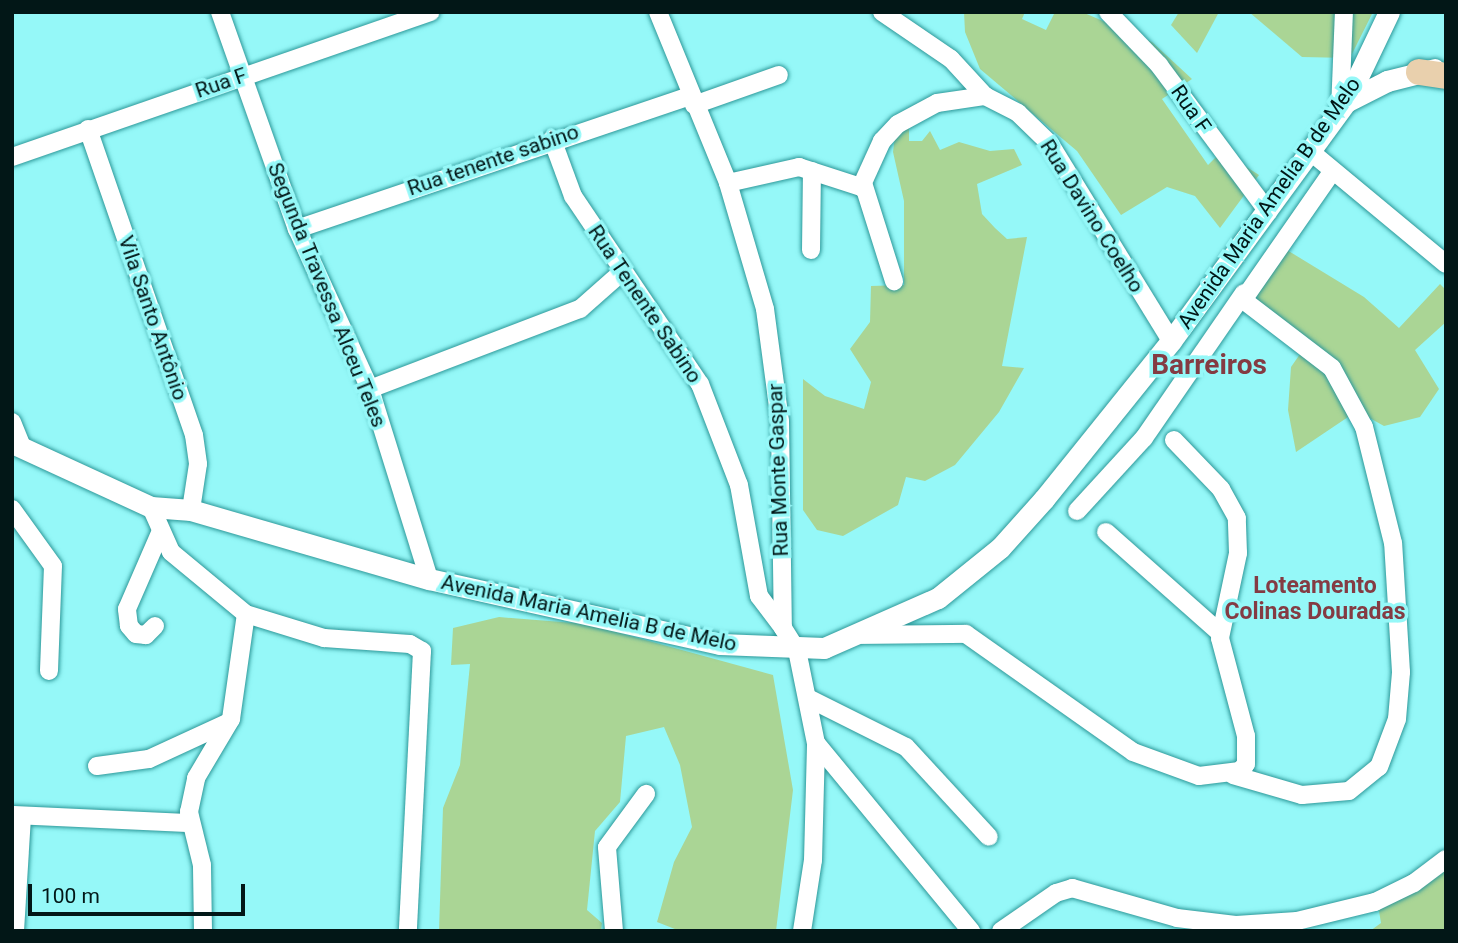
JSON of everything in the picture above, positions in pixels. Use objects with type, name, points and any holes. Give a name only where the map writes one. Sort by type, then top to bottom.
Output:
[{"type":"main road","points":[[1419,72],[1446,76]]},
{"type":"street","name":"Segunda Travessa Alceu Teles","points":[[219,12],[298,229],[370,389],[429,579]]},
{"type":"street","name":"Rua F","points":[[12,157],[431,12]]},
{"type":"street","name":"Rua Monte Gaspar","points":[[658,12],[692,101],[728,183],[757,274],[776,385],[783,628]]},
{"type":"street","name":"Rua Davino Coelho","points":[[882,12],[951,59],[992,99],[1050,144],[1171,341]]},
{"type":"street","name":"Rua F","points":[[1108,12],[1159,65],[1268,212]]},
{"type":"street","name":"Avenida Maria Amelia B de Melo","points":[[17,445],[151,507],[191,510],[429,579],[720,644],[797,650],[862,635],[938,598],[1000,548],[1171,341],[1268,212],[1343,106],[1389,12]]},
{"type":"street","points":[[1341,14],[1343,106]]},
{"type":"street","points":[[1343,106],[1379,84],[1446,66]]},
{"type":"street","name":"Rua tenente sabino","points":[[298,229],[552,139],[779,75]]},
{"type":"street","points":[[894,281],[864,186],[882,141],[898,124],[937,103],[992,99]]},
{"type":"street","name":"Vila Santo Antônio","points":[[88,129],[194,435],[198,464],[191,510]]},
{"type":"street","name":"Rua Tenente Sabino","points":[[552,139],[573,196],[700,384],[739,485],[759,596],[783,628]]},
{"type":"street","points":[[1311,152],[1446,264]]},
{"type":"street","points":[[728,183],[791,167],[811,171],[851,187],[864,186]]},
{"type":"street","points":[[811,171],[811,250]]},
{"type":"street","points":[[1077,511],[1144,438],[1332,172]]},
{"type":"street","points":[[370,389],[579,309],[622,272]]},
{"type":"street","points":[[862,635],[966,634],[1133,752],[1199,776],[1233,775],[1321,797],[1361,784],[1379,767],[1394,736],[1401,672],[1392,543],[1359,416],[1332,368],[1254,312],[1244,293]]},
{"type":"street","points":[[12,422],[17,445]]},
{"type":"street","points":[[1174,440],[1221,489],[1237,518],[1238,553],[1220,633],[1246,736],[1246,764],[1233,775]]},
{"type":"street","points":[[151,507],[160,533],[191,573],[246,614],[324,638],[410,643],[424,657],[408,931]]},
{"type":"street","points":[[12,509],[53,566],[49,671]]},
{"type":"street","points":[[1105,532],[1220,633]]},
{"type":"street","points":[[155,625],[146,635],[136,634],[128,626],[127,609],[160,533]]},
{"type":"street","points":[[203,931],[201,855],[189,824],[196,778],[229,722],[246,614]]},
{"type":"street","points":[[783,628],[797,650],[810,699],[816,743],[813,860],[802,931]]},
{"type":"street","points":[[810,699],[906,747],[989,837]]},
{"type":"street","points":[[97,766],[149,759],[229,722]]},
{"type":"street","points":[[816,743],[971,931]]},
{"type":"street","points":[[614,931],[607,847],[646,794]]},
{"type":"street","points":[[15,931],[17,815],[189,824]]},
{"type":"street","points":[[1001,931],[1056,893],[1072,888],[1177,918],[1237,925],[1297,921],[1375,902],[1414,883],[1446,859]]},
{"type":"green space","points":[[964,12],[1025,12],[1022,19],[1046,30],[1055,12],[1082,12],[1152,42],[1192,79],[1162,99],[1208,165],[1222,151],[1259,175],[1220,228],[1195,196],[1167,187],[1121,215],[1077,151],[980,69],[965,32]]},
{"type":"green space","points":[[1179,12],[1219,12],[1197,53],[1171,25]]},
{"type":"green space","points":[[1249,12],[1373,12],[1350,58],[1302,57]]},
{"type":"green space","points":[[909,121],[909,141],[922,141],[930,131],[940,150],[959,142],[990,151],[1014,149],[1022,165],[977,184],[982,214],[995,228],[1007,239],[1027,237],[1002,366],[1024,368],[999,412],[955,465],[925,481],[906,477],[898,505],[843,536],[817,530],[803,510],[803,379],[825,396],[864,409],[871,382],[850,349],[870,322],[871,286],[904,285],[904,201],[893,152],[895,136]]},
{"type":"green space","points":[[1282,247],[1364,297],[1399,328],[1440,284],[1446,290],[1446,322],[1415,350],[1439,389],[1420,417],[1384,426],[1357,411],[1296,452],[1288,410],[1291,367],[1307,344],[1246,298]]},
{"type":"green space","points":[[499,617],[587,624],[773,675],[793,790],[776,931],[680,931],[657,922],[674,862],[692,827],[680,765],[664,727],[626,736],[620,802],[595,831],[587,910],[602,923],[601,931],[439,931],[443,808],[460,765],[470,664],[451,665],[453,628]]},
{"type":"green space","points":[[1446,863],[1446,931],[1370,931],[1381,923],[1378,905]]},
{"type":"district","name":"Barreiros","points":[[1209,365]]},
{"type":"district","name":"Loteamento Colinas Douradas","points":[[1315,599]]}]
